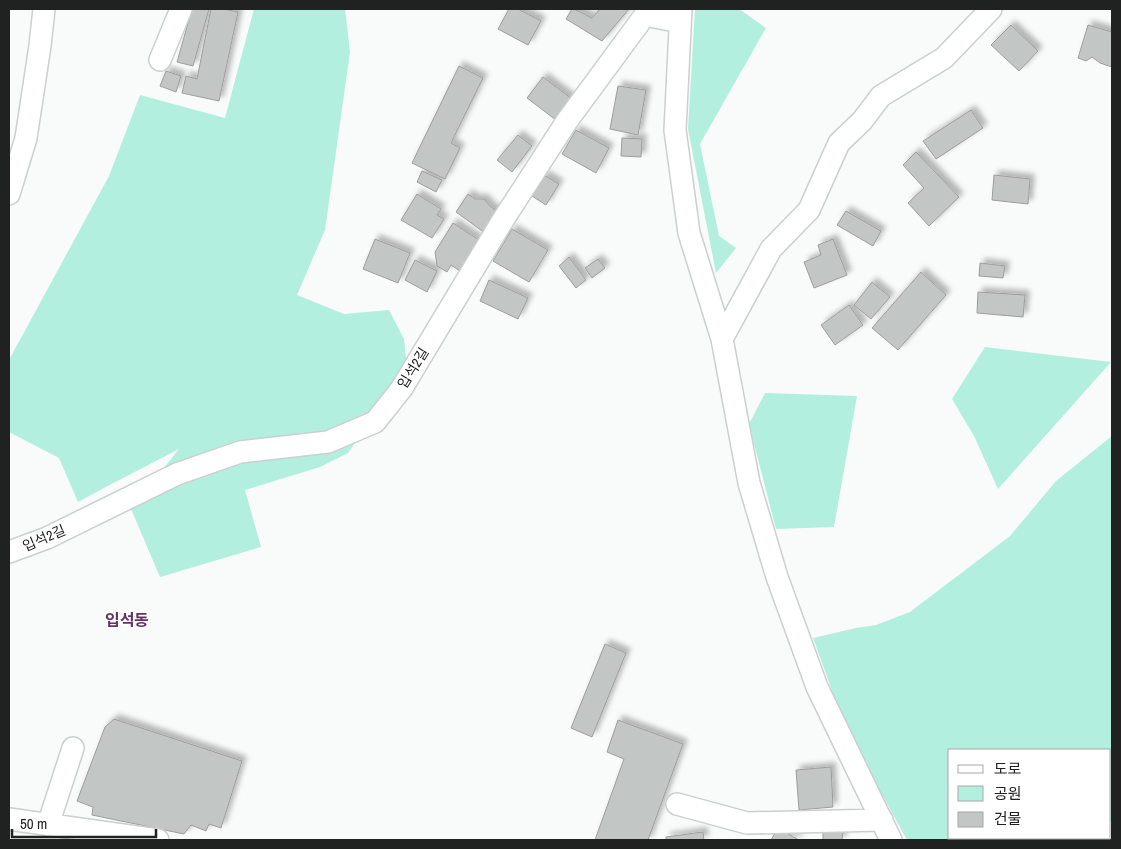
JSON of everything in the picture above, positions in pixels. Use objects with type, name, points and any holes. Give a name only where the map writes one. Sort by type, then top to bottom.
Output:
[{"type":"street","points":[[9,194],[26,138],[44,9]]},
{"type":"street","points":[[160,60],[181,9]]},
{"type":"street","points":[[722,339],[771,249],[809,210],[839,143],[862,121],[881,96],[944,58],[991,9]]},
{"type":"street","name":"입석2길","points":[[9,552],[47,538],[177,474],[240,452],[328,442],[374,422],[402,388],[498,229],[567,121],[646,15],[681,15]]},
{"type":"street","points":[[681,15],[675,130],[688,233],[722,339],[749,483],[777,577],[817,687],[891,840]]},
{"type":"street","points":[[48,825],[73,748]]},
{"type":"street","points":[[677,804],[747,823],[882,820]]},
{"type":"street","points":[[9,819],[158,840]]},
{"type":"green space","points":[[254,9],[345,9],[350,52],[325,230],[297,295],[344,314],[389,310],[404,339],[407,369],[348,453],[320,467],[245,490],[261,547],[160,577],[131,509],[179,449],[78,502],[59,458],[9,432],[9,360],[109,176],[140,95],[225,118]]},
{"type":"green space","points":[[695,9],[739,9],[766,28],[700,144],[719,236],[736,248],[716,273],[688,129]]},
{"type":"green space","points":[[985,347],[1111,362],[998,489],[974,436],[952,399]]},
{"type":"green space","points":[[765,393],[857,396],[834,527],[776,529],[749,424]]},
{"type":"green space","points":[[1112,436],[1112,822],[1111,749],[948,749],[948,839],[966,839],[907,840],[846,729],[813,638],[876,625],[910,612],[1010,536],[1056,481]]},
{"type":"building","points":[[192,9],[209,9],[193,66],[177,62]]},
{"type":"building","points":[[211,9],[238,12],[219,101],[182,93],[186,76],[197,79]]},
{"type":"building","points":[[509,9],[518,9],[541,21],[528,45],[498,29]]},
{"type":"building","points":[[572,9],[592,18],[600,9],[629,9],[602,41],[566,19]]},
{"type":"building","points":[[1011,25],[1038,51],[1019,71],[991,45]]},
{"type":"building","points":[[1088,25],[1112,32],[1112,67],[1100,63],[1092,57],[1086,61],[1078,58]]},
{"type":"building","points":[[459,66],[483,78],[451,143],[460,148],[445,179],[412,163]]},
{"type":"building","points":[[166,71],[181,76],[176,92],[160,86]]},
{"type":"building","points":[[543,77],[572,99],[556,120],[527,98]]},
{"type":"building","points":[[618,86],[646,90],[638,135],[610,129]]},
{"type":"building","points":[[971,110],[983,128],[936,159],[923,141]]},
{"type":"building","points":[[576,130],[609,148],[596,173],[562,154]]},
{"type":"building","points":[[518,135],[532,146],[512,172],[497,160]]},
{"type":"building","points":[[622,138],[642,139],[641,157],[621,156]]},
{"type":"building","points":[[916,152],[959,197],[929,226],[908,203],[924,188],[903,165]]},
{"type":"building","points":[[422,171],[442,180],[436,192],[417,182]]},
{"type":"building","points":[[544,175],[559,184],[546,205],[532,196]]},
{"type":"building","points":[[994,175],[1030,179],[1028,204],[992,200]]},
{"type":"building","points":[[417,194],[441,209],[437,215],[444,219],[432,238],[401,220]]},
{"type":"building","points":[[468,194],[475,199],[484,199],[499,213],[485,233],[456,212]]},
{"type":"building","points":[[846,211],[881,231],[873,246],[837,225]]},
{"type":"building","points":[[453,223],[479,240],[460,271],[451,265],[447,272],[437,266],[435,252]]},
{"type":"building","points":[[512,229],[548,250],[529,282],[493,261]]},
{"type":"building","points":[[375,239],[410,253],[398,283],[363,269]]},
{"type":"building","points":[[833,239],[847,275],[814,288],[804,262],[821,255],[818,245]]},
{"type":"building","points":[[569,257],[586,280],[576,288],[559,266]]},
{"type":"building","points":[[598,259],[605,268],[592,278],[585,268]]},
{"type":"building","points":[[415,260],[437,271],[427,292],[405,280]]},
{"type":"building","points":[[980,263],[1005,266],[1003,278],[979,276]]},
{"type":"building","points":[[921,272],[946,295],[898,350],[872,328]]},
{"type":"building","points":[[489,280],[528,298],[518,319],[480,301]]},
{"type":"building","points":[[872,282],[890,297],[871,319],[854,305]]},
{"type":"building","points":[[978,292],[1025,295],[1023,317],[977,313]]},
{"type":"building","points":[[849,305],[863,325],[835,345],[821,325]]},
{"type":"building","points":[[605,644],[626,653],[592,737],[571,728]]},
{"type":"building","points":[[114,719],[242,761],[221,828],[209,824],[206,831],[191,825],[184,834],[92,815],[93,807],[77,801],[105,727]]},
{"type":"building","points":[[618,720],[683,744],[648,840],[595,840],[624,759],[607,752]]},
{"type":"building","points":[[831,767],[833,807],[799,810],[796,770]]},
{"type":"building","points":[[778,828],[799,840],[771,840]]},
{"type":"building","points":[[823,829],[843,830],[842,840],[823,840]]},
{"type":"building","points":[[703,832],[704,840],[666,840],[666,837]]},
{"type":"district","name":"입석동","points":[[127,620]]}]
